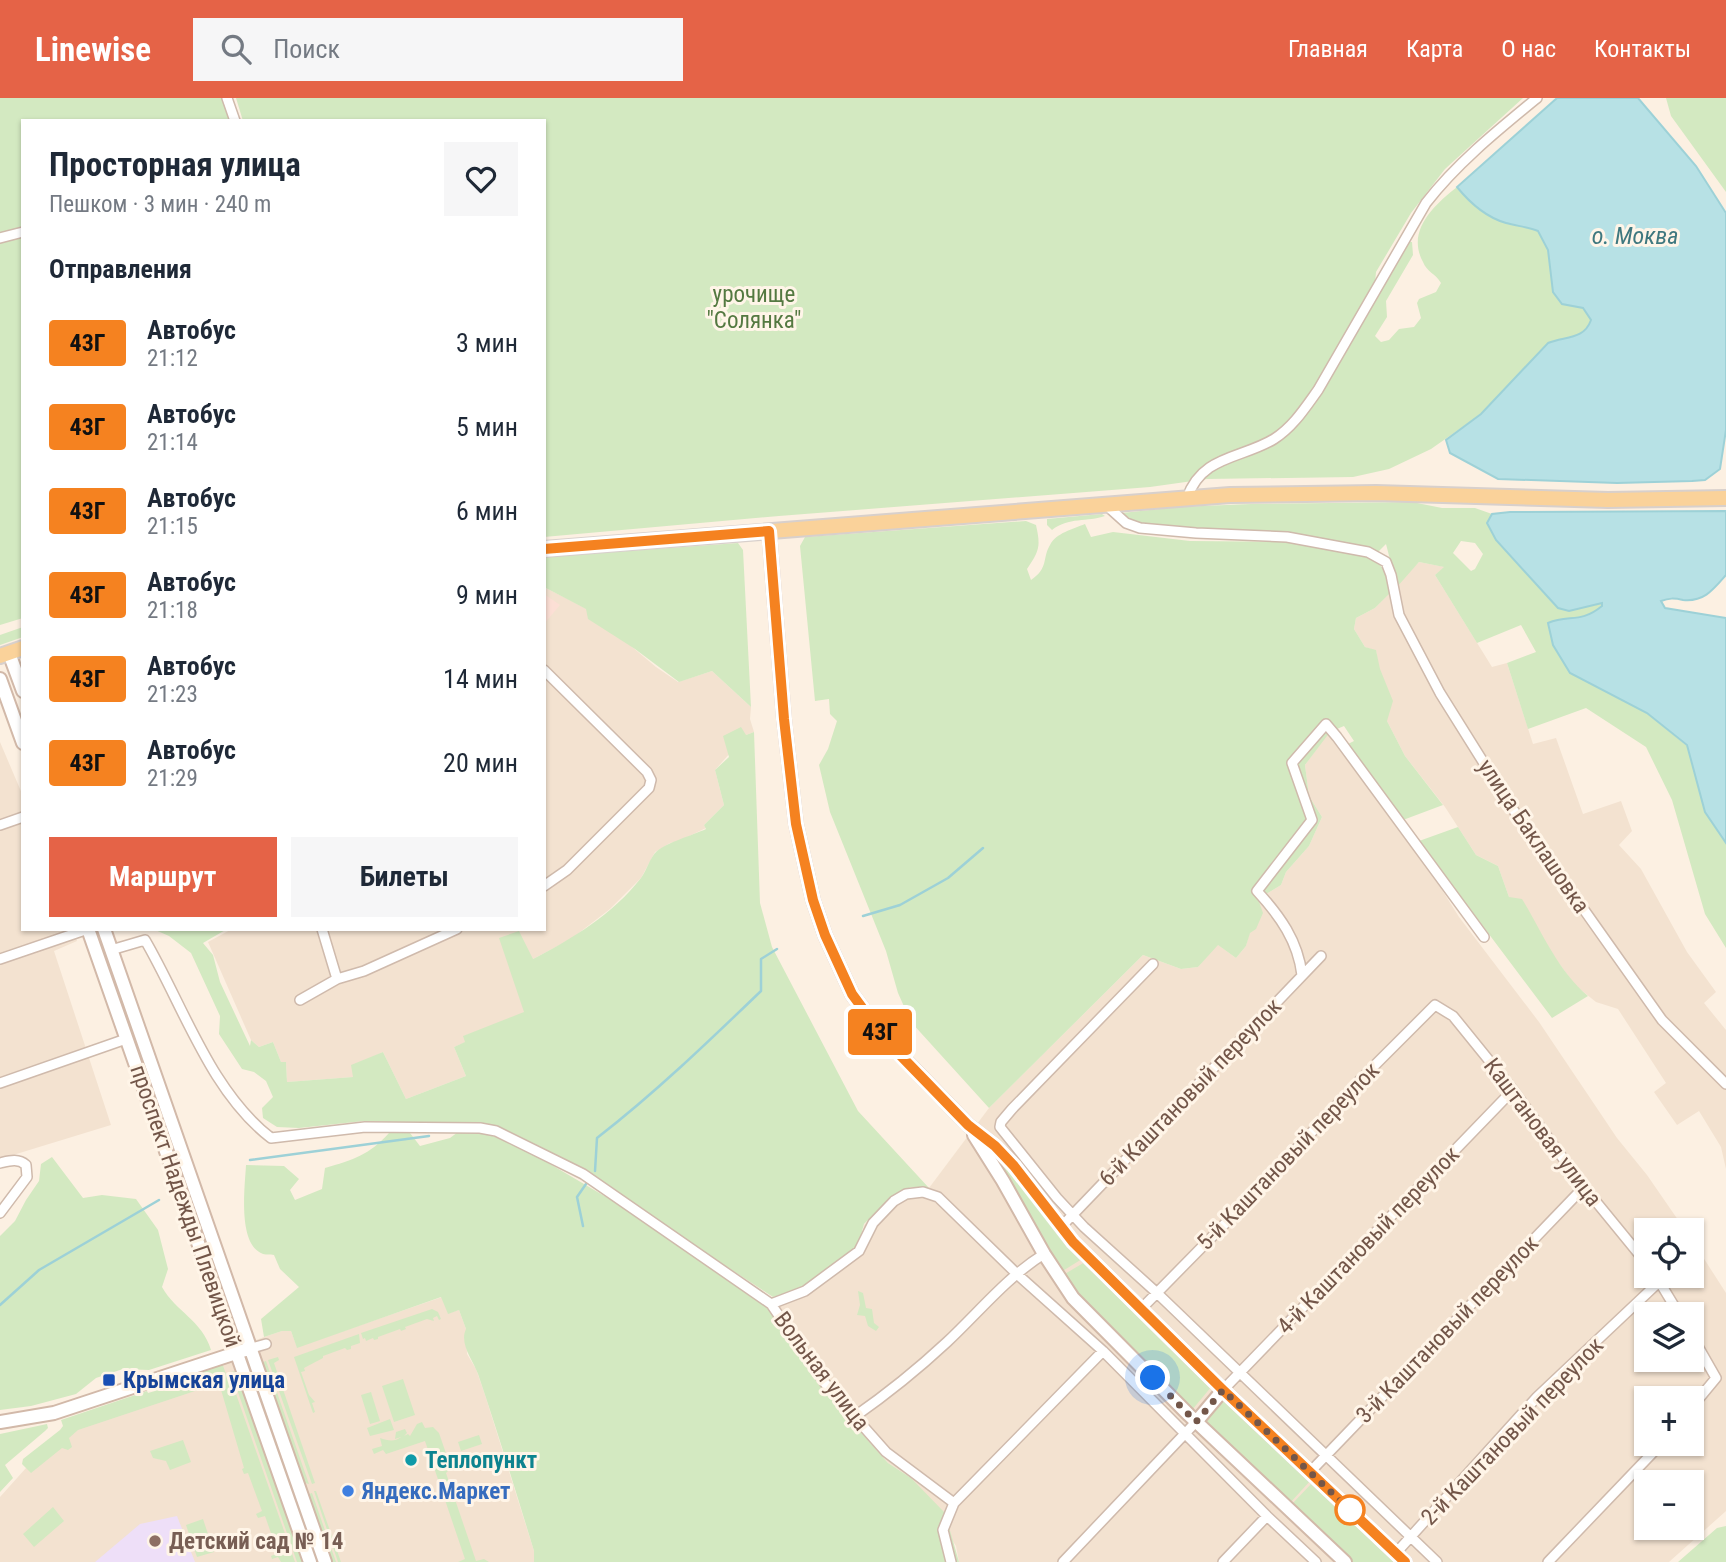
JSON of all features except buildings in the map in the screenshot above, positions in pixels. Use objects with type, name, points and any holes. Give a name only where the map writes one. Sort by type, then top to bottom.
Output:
[{"type":"main road","points":[[546,549],[1187,498],[1310,494],[1608,500],[1726,498]]},
{"type":"main road","points":[[769,531],[790,787],[804,867],[813,900],[840,971],[868,1017],[885,1039],[968,1125],[1006,1158],[1028,1183],[1060,1228],[1223,1390],[1400,1558]]},
{"type":"main road","points":[[11,652],[21,684]]},
{"type":"main road","points":[[0,678],[21,737]]},
{"type":"main road","name":"проспект Надежды Плевицкой","points":[[89,931],[310,1562]]},
{"type":"main road","name":"проспект Надежды Плевицкой","points":[[105,931],[325,1562]]},
{"type":"main road","points":[[968,1125],[1073,1298],[1196,1422],[1345,1562]]},
{"type":"main road","points":[[995,1168],[997,1158],[1006,1158]]},
{"type":"main road","points":[[0,1422],[54,1413],[252,1348]]},
{"type":"main road","points":[[1196,1422],[1223,1390]]},
{"type":"street","points":[[227,98],[234,119]]},
{"type":"street","points":[[1187,498],[1197,476],[1208,468],[1274,439],[1301,414],[1426,203],[1442,182],[1537,98]]},
{"type":"street","points":[[0,237],[21,232]]},
{"type":"street","name":"улица Баклашовка","points":[[1106,505],[1126,523],[1140,528],[1287,537],[1368,552],[1386,562],[1399,615],[1440,693],[1512,808],[1662,1020],[1726,1084]]},
{"type":"street","points":[[546,672],[648,772],[651,780],[649,788],[582,856],[548,884]]},
{"type":"street","points":[[1302,975],[1300,958],[1291,937],[1277,912],[1256,891],[1312,820],[1292,763],[1326,724],[1484,937]]},
{"type":"street","points":[[0,825],[21,818]]},
{"type":"street","points":[[0,959],[82,931]]},
{"type":"street","points":[[323,931],[337,979]]},
{"type":"street","points":[[300,1000],[337,979],[364,971],[453,931]]},
{"type":"street","points":[[111,950],[145,940],[160,965],[183,1017],[223,1084],[254,1125],[271,1138],[365,1127],[480,1128],[496,1131],[583,1174],[771,1304],[805,1291],[859,1251],[878,1216],[894,1200],[906,1194],[923,1192],[938,1197],[1103,1351],[1316,1562]]},
{"type":"street","name":"6-й Каштановый переулок","points":[[1060,1228],[1321,956]]},
{"type":"street","points":[[1153,964],[1001,1122],[1000,1128],[1072,1214],[1437,1562]]},
{"type":"street","name":"Каштановая улица","points":[[1435,1005],[1453,1016],[1634,1248]]},
{"type":"street","name":"5-й Каштановый переулок","points":[[1142,1308],[1435,1005]]},
{"type":"street","points":[[0,1083],[127,1039]]},
{"type":"street","name":"4-й Каштановый переулок","points":[[1223,1390],[1513,1090]]},
{"type":"street","points":[[0,1163],[13,1160],[23,1162],[26,1165],[27,1177],[0,1213]]},
{"type":"street","name":"3-й Каштановый переулок","points":[[1310,1472],[1584,1187]]},
{"type":"street","points":[[854,1417],[894,1389],[947,1342],[1017,1273],[1044,1254]]},
{"type":"street","name":"2-й Каштановый переулок","points":[[1400,1558],[1411,1537],[1537,1397],[1648,1288]]},
{"type":"street","name":"Вольная улица","points":[[771,1304],[824,1382],[854,1417],[901,1466],[954,1503]]},
{"type":"street","points":[[252,1348],[266,1344]]},
{"type":"street","points":[[951,1562],[943,1530],[954,1503],[1103,1351]]},
{"type":"street","points":[[1704,1357],[1716,1378],[1704,1392]]},
{"type":"street","points":[[1063,1562],[1196,1422]]},
{"type":"street","points":[[1548,1562],[1650,1456]]},
{"type":"street","points":[[1223,1562],[1267,1516]]},
{"type":"shaded area","points":[[1419,562],[1445,567],[1435,575],[1492,667],[1507,663],[1533,744],[1556,738],[1583,814],[1621,801],[1632,831],[1619,845],[1641,869],[1687,952],[1716,992],[1704,1003],[1726,1030],[1726,1169],[1721,1147],[1699,1111],[1677,1125],[1654,1092],[1666,1083],[1618,1009],[1596,1002],[1576,986],[1509,897],[1498,866],[1476,855],[1445,807],[1405,756],[1387,721],[1376,651],[1365,647],[1354,629],[1356,618],[1375,608]]},
{"type":"shaded area","points":[[546,588],[587,609],[678,682],[712,671],[751,707],[750,719],[754,732],[746,735],[715,770],[724,805],[704,825],[706,828],[655,852],[641,878],[610,909],[571,939],[533,959],[525,1013],[464,1036],[466,1042],[454,1047],[466,1076],[406,1099],[383,1052],[353,1077],[287,1082],[286,1062],[281,1062],[273,1042],[259,1047],[251,1040],[208,942],[228,931],[546,931]]},
{"type":"shaded area","points":[[546,595],[560,605],[546,622]]},
{"type":"shaded area","points":[[1329,732],[1677,1218],[1634,1218],[1634,1288],[1704,1288],[1704,1259],[1726,1293],[1726,1511],[1704,1531],[1704,1470],[1634,1470],[1634,1540],[1694,1540],[1669,1562],[959,1562],[956,1546],[911,1478],[888,1463],[849,1419],[820,1384],[765,1305],[773,1297],[797,1291],[862,1235],[864,1225],[892,1196],[911,1187],[929,1188],[989,1108],[1143,955],[1181,969],[1198,967],[1217,944],[1236,958],[1246,946],[1258,899],[1281,885],[1286,872],[1309,846],[1322,817],[1309,796],[1305,765]]},
{"type":"shaded area","points":[[0,742],[21,791],[21,931],[74,931],[77,941],[54,951],[111,1125],[0,1159]]},
{"type":"shaded area","points":[[442,1297],[448,1313],[459,1310],[466,1329],[467,1354],[476,1369],[485,1395],[534,1551],[534,1562],[0,1562],[0,1497],[26,1468],[75,1427],[216,1381],[210,1357],[264,1337],[291,1331],[297,1347]]},
{"type":"shaded area","name":"Детский сад № 14","points":[[177,1516],[195,1562],[95,1562],[140,1524]]},
{"type":"green space","points":[[0,98],[223,98],[230,119],[21,119],[21,230],[0,235]]},
{"type":"green space","name":"урочище \"Солянка\"","points":[[236,98],[1523,98],[1445,169],[1411,213],[1376,272],[1373,304],[1409,242],[1412,242],[1413,255],[1386,301],[1387,317],[1375,336],[1381,342],[1389,340],[1399,329],[1414,327],[1421,318],[1417,303],[1419,299],[1436,292],[1441,283],[1425,265],[1418,240],[1420,229],[1432,210],[1457,187],[1473,204],[1491,217],[1538,231],[1548,250],[1553,292],[1562,304],[1583,308],[1591,319],[1579,334],[1548,343],[1481,414],[1431,449],[1389,469],[1353,477],[1207,479],[1150,487],[546,537],[546,119],[242,119]]},
{"type":"green space","points":[[1666,98],[1726,98],[1726,192],[1671,116]]},
{"type":"green space","points":[[21,234],[21,619],[0,625],[0,239]]},
{"type":"green space","points":[[1412,502],[1442,508],[1475,508],[1492,514],[1487,523],[1496,537],[1531,571],[1587,607],[1602,603],[1597,610],[1586,615],[1557,619],[1570,673],[1647,713],[1687,746],[1705,812],[1726,843],[1726,948],[1705,914],[1672,800],[1646,747],[1586,708],[1528,729],[1507,663],[1536,652],[1521,625],[1477,643],[1435,575],[1444,567],[1419,562],[1397,587],[1386,544],[1378,552],[1351,545],[1139,525],[1122,513],[1251,504]],"holes":[[[1461,541],[1475,543],[1483,554],[1475,569],[1471,571],[1453,553]]]},
{"type":"green space","points":[[1102,514],[1105,516],[1071,521],[1052,530],[1047,525],[1047,519]]},
{"type":"green space","points":[[1026,521],[1036,525],[1039,544],[1027,569],[1031,580],[1043,567],[1048,550],[1056,537],[1085,524],[1091,537],[1113,532],[1190,541],[1284,542],[1375,560],[1385,572],[1391,592],[1375,608],[1356,618],[1354,629],[1365,647],[1376,650],[1380,669],[1393,701],[1387,721],[1405,756],[1443,805],[1403,820],[1346,745],[1354,741],[1344,726],[1330,732],[1305,765],[1309,796],[1322,817],[1309,846],[1286,872],[1281,885],[1258,899],[1263,913],[1256,929],[1250,933],[1246,946],[1236,958],[1218,945],[1198,967],[1181,969],[1143,955],[989,1108],[911,1022],[898,993],[886,951],[830,812],[819,765],[828,749],[837,721],[830,714],[829,699],[815,701],[800,546],[805,537]]},
{"type":"green space","points":[[738,543],[743,550],[751,707],[712,671],[679,682],[588,619],[586,609],[546,588],[546,557]]},
{"type":"green space","points":[[21,628],[21,638],[0,645],[0,635]]},
{"type":"green space","points":[[741,727],[746,735],[754,732],[760,903],[772,947],[858,1111],[929,1188],[911,1187],[892,1196],[864,1224],[858,1246],[797,1291],[773,1297],[616,1194],[490,1126],[364,1121],[299,1128],[277,1127],[263,1118],[262,1108],[273,1097],[266,1081],[254,1072],[242,1069],[219,1034],[220,1016],[191,953],[169,936],[158,931],[224,931],[203,943],[213,955],[220,982],[250,1046],[251,1040],[259,1047],[273,1042],[281,1062],[286,1062],[287,1082],[353,1077],[351,1065],[383,1052],[406,1099],[466,1076],[454,1047],[465,1042],[463,1036],[524,1012],[499,938],[519,931],[533,959],[577,934],[618,903],[641,878],[657,851],[706,829],[704,825],[724,805],[715,770],[729,757],[723,736]]},
{"type":"green space","points":[[1458,827],[1476,855],[1498,866],[1509,897],[1522,899],[1559,963],[1588,996],[1552,1018],[1419,841]]},
{"type":"green space","points":[[458,1132],[480,1132],[516,1144],[635,1214],[765,1305],[775,1315],[820,1384],[849,1419],[888,1463],[911,1478],[945,1513],[959,1562],[534,1562],[534,1551],[500,1440],[478,1374],[465,1346],[466,1329],[459,1310],[448,1314],[441,1297],[297,1348],[291,1331],[264,1337],[261,1319],[299,1287],[280,1269],[274,1255],[263,1254],[249,1239],[244,1214],[246,1165],[284,1166],[299,1179],[290,1190],[295,1200],[322,1189],[325,1168],[360,1156],[389,1133],[410,1133],[420,1146],[450,1138]]},
{"type":"green space","points":[[52,1157],[83,1198],[102,1195],[136,1199],[158,1230],[168,1269],[162,1287],[202,1331],[211,1350],[149,1370],[123,1369],[96,1378],[76,1394],[31,1406],[0,1410],[0,1236],[15,1221],[39,1181],[41,1164]]},
{"type":"green space","points":[[1008,1166],[1054,1229],[1082,1259],[1061,1272],[1004,1169]]},
{"type":"green space","points":[[1085,1262],[1212,1386],[1192,1410],[1078,1294],[1063,1275]]},
{"type":"green space","points":[[858,1291],[863,1293],[866,1308],[872,1309],[874,1323],[879,1327],[876,1331],[868,1326],[865,1316],[857,1315],[860,1305]]},
{"type":"green space","points":[[432,1309],[438,1312],[441,1319],[437,1316],[433,1318],[434,1321],[427,1319],[378,1339],[363,1339],[361,1333]]},
{"type":"green space","points":[[359,1334],[360,1343],[351,1346],[351,1349],[345,1348],[323,1356],[301,1372],[309,1395],[315,1402],[312,1403],[313,1413],[294,1357]]},
{"type":"green space","points":[[278,1357],[279,1360],[274,1363],[315,1483],[312,1484],[268,1360]]},
{"type":"green space","points":[[266,1361],[309,1484],[305,1483],[263,1362]]},
{"type":"green space","points":[[222,1363],[226,1374],[229,1374],[295,1562],[281,1562],[278,1557],[272,1559],[271,1556],[278,1553],[265,1516],[258,1518],[256,1514],[262,1511],[248,1473],[244,1474],[242,1469],[244,1468],[219,1383],[78,1430],[69,1438],[72,1447],[68,1450],[62,1448],[31,1473],[22,1464],[23,1459],[60,1430],[63,1426],[61,1420],[147,1391],[155,1391],[155,1388]]},
{"type":"green space","points":[[249,1367],[252,1367],[319,1562],[316,1562]]},
{"type":"green space","points":[[236,1371],[303,1562],[297,1562],[231,1372]]},
{"type":"green space","points":[[403,1379],[415,1415],[394,1422],[382,1386]]},
{"type":"green space","points":[[371,1392],[380,1421],[370,1424],[361,1395]]},
{"type":"green space","points":[[1222,1400],[1227,1401],[1311,1480],[1290,1503],[1206,1423]]},
{"type":"green space","points":[[390,1419],[394,1430],[370,1436],[367,1428]]},
{"type":"green space","points":[[422,1422],[425,1428],[433,1427],[439,1433],[451,1468],[446,1473],[476,1561],[484,1559],[489,1562],[458,1562],[465,1559],[425,1441],[386,1454],[383,1450],[374,1454],[372,1449],[382,1446],[380,1438],[396,1440],[401,1437],[395,1439],[396,1432],[405,1429],[407,1433],[404,1436],[410,1436],[417,1424]]},
{"type":"green space","points":[[47,1424],[45,1431],[5,1465],[13,1478],[0,1492],[0,1434]]},
{"type":"green space","points":[[479,1435],[482,1444],[461,1451],[458,1442]]},
{"type":"green space","points":[[183,1440],[191,1462],[170,1470],[166,1461],[153,1458],[150,1451]]},
{"type":"green space","points":[[1313,1482],[1398,1562],[1353,1562],[1291,1505]]},
{"type":"green space","points":[[316,1491],[341,1562],[338,1562]]},
{"type":"green space","points":[[312,1493],[336,1562],[332,1562],[309,1498]]},
{"type":"green space","points":[[53,1507],[64,1521],[34,1547],[23,1534]]},
{"type":"green space","points":[[203,1519],[214,1552],[197,1557],[186,1525]]},
{"type":"green space","points":[[1726,1526],[1726,1562],[1678,1562],[1704,1540],[1717,1528]]},
{"type":"water","name":"о. Моква","points":[[1557,98],[1638,98],[1696,166],[1726,213],[1726,430],[1720,469],[1705,480],[1617,483],[1498,479],[1450,453],[1446,440],[1481,414],[1548,343],[1579,334],[1591,320],[1583,308],[1562,304],[1553,292],[1548,250],[1538,231],[1491,217],[1473,204],[1457,187]]},
{"type":"water","points":[[1726,511],[1726,575],[1712,590],[1697,599],[1661,601],[1665,608],[1726,618],[1726,843],[1705,812],[1687,745],[1647,713],[1570,673],[1553,645],[1548,623],[1587,615],[1602,606],[1602,603],[1569,611],[1558,608],[1496,540],[1487,523],[1492,514],[1510,512]]},
{"type":"waterway","points":[[863,916],[900,905],[948,878],[983,848]]},
{"type":"waterway","points":[[595,1171],[597,1138],[660,1085],[761,991],[761,959],[777,949]]},
{"type":"waterway","points":[[250,1160],[429,1136]]},
{"type":"waterway","points":[[583,1226],[577,1197],[586,1184]]},
{"type":"waterway","points":[[0,1305],[39,1270],[159,1200]]},
{"type":"bus line","name":"43Г","points":[[546,549],[769,531],[790,787],[796,824],[813,900],[825,935],[852,994],[885,1039],[968,1125],[995,1146],[1014,1166],[1073,1242],[1223,1390],[1405,1562]]},
{"type":"place","name":"Крымская улица","points":[[109,1380]]},
{"type":"place","name":"Теплопункт","points":[[411,1460]]},
{"type":"place","name":"Яндекс.Маркет","points":[[348,1491]]},
{"type":"place","name":"Детский сад № 14","points":[[155,1541]]},
{"type":"route","points":[[1153,1378],[1196,1422],[1223,1390],[1352,1512],[1350,1510]]}]
